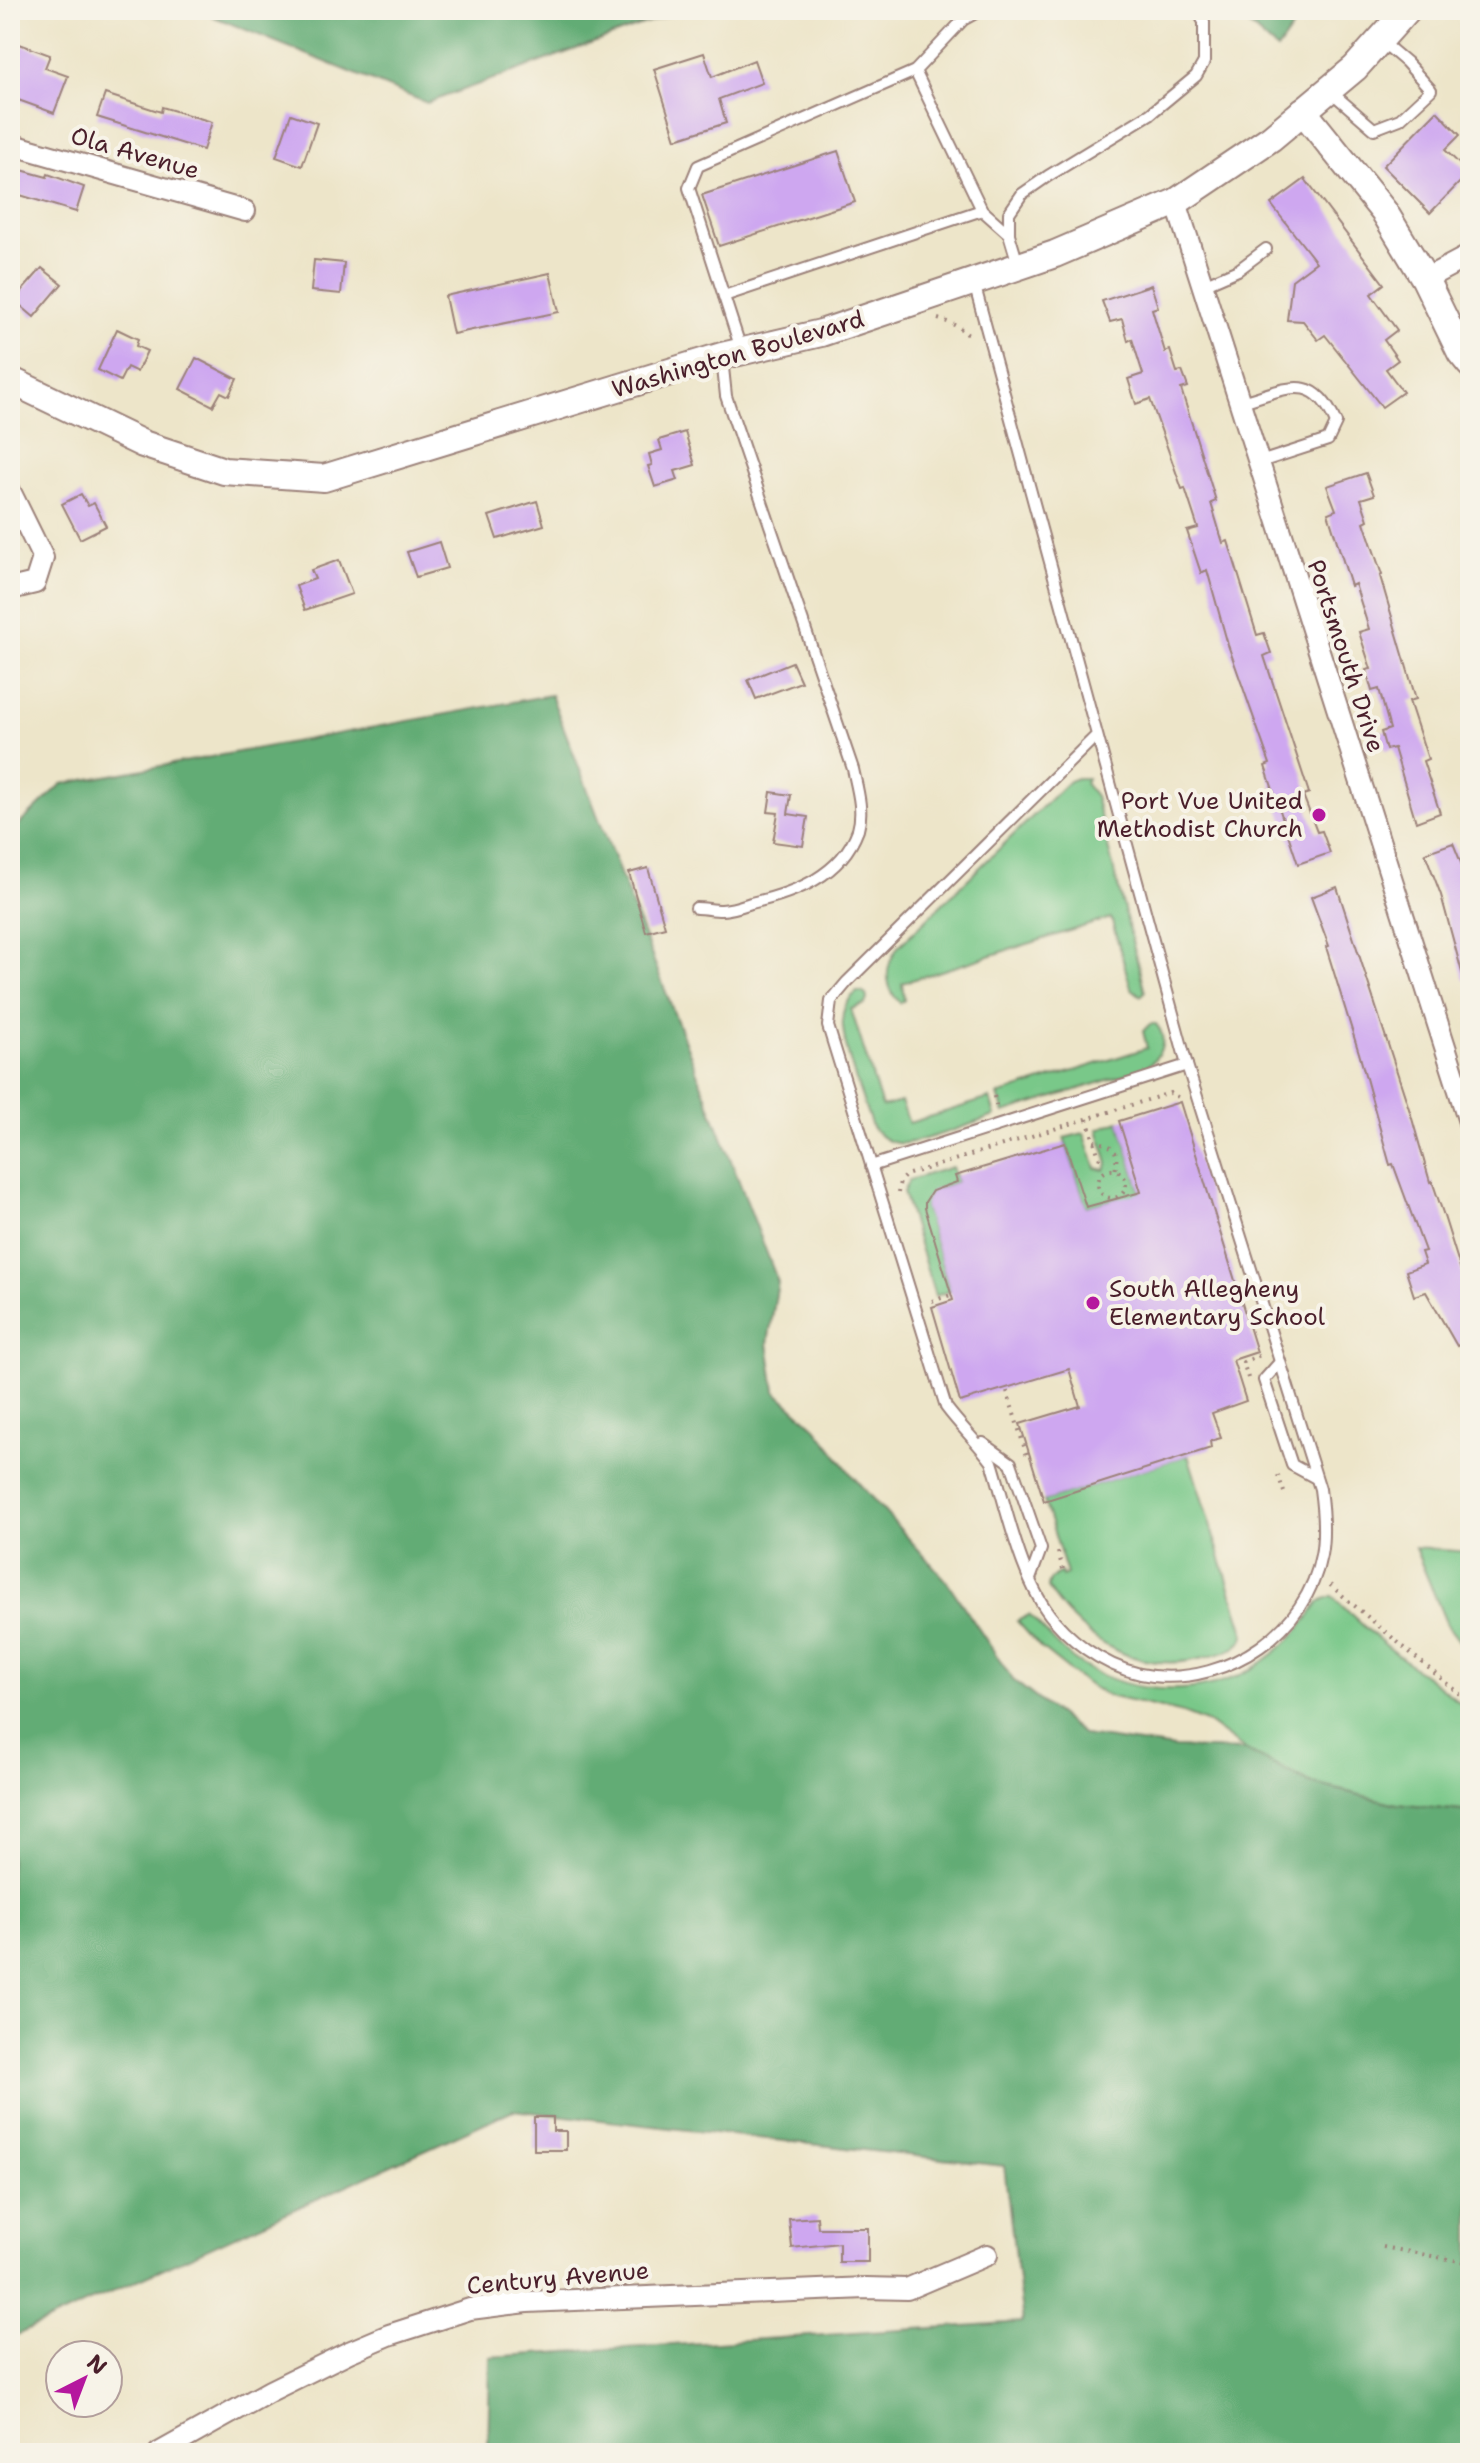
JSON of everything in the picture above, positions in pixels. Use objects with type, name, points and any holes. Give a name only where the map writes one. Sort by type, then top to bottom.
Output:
[{"type":"street","name":"Washington Boulevard","points":[[10,380],[143,444],[224,471],[324,478],[732,353],[821,333],[1055,254],[1176,202],[1271,138],[1355,68],[1407,10]]},
{"type":"street","points":[[1303,111],[1385,213],[1425,279],[1461,353],[1470,364]]},
{"type":"street","name":"Ola Avenue","points":[[10,144],[245,211]]},
{"type":"street","name":"Portsmouth Drive","points":[[1176,202],[1470,1125]]},
{"type":"street","points":[[1425,279],[1470,255]]},
{"type":"street","points":[[10,491],[43,558],[35,583],[10,589]]},
{"type":"street","name":"Century Avenue","points":[[159,2453],[270,2391],[349,2352],[389,2335],[470,2309],[527,2302],[622,2297],[851,2288],[907,2289],[987,2255]]},
{"type":"lane","points":[[696,908],[722,910],[783,896],[808,885],[830,871],[850,845],[857,831],[861,806],[853,769],[726,396],[732,353],[724,296],[689,188],[698,166],[915,71],[963,20],[981,10]]},
{"type":"lane","points":[[1018,266],[1009,234],[1009,213],[1022,194],[1150,114],[1196,76],[1204,62],[1204,22],[1197,10]]},
{"type":"lane","points":[[1328,90],[1374,129],[1400,119],[1431,90],[1406,62],[1380,40]]},
{"type":"lane","points":[[915,71],[982,210],[1009,234]]},
{"type":"lane","points":[[724,296],[982,210]]},
{"type":"lane","points":[[1201,286],[1238,270],[1266,249]]},
{"type":"lane","points":[[973,282],[1097,735],[1187,1065],[1316,1478],[1323,1511],[1321,1557],[1315,1574],[1295,1613],[1274,1637],[1219,1667],[1174,1676],[1152,1676],[1129,1670],[1089,1651],[1054,1620],[1030,1579],[992,1462],[946,1407],[828,1026],[831,1001],[876,951],[1097,735]]},
{"type":"lane","points":[[1238,403],[1303,386],[1315,391],[1330,409],[1336,423],[1328,440],[1257,463]]},
{"type":"lane","points":[[871,1166],[1187,1065]]},
{"type":"lane","points":[[1280,1362],[1264,1380],[1292,1465],[1316,1478]]},
{"type":"lane","points":[[963,1430],[1011,1463],[1041,1549],[1030,1579]]},
{"type":"path","points":[[898,1194],[900,1181],[906,1175],[1170,1093],[1182,1100]]},
{"type":"path","points":[[994,1096],[999,1114]]},
{"type":"path","points":[[1087,1119],[1101,1163]]},
{"type":"path","points":[[1094,1141],[1113,1147],[1116,1153],[1115,1172]]},
{"type":"path","points":[[1115,1172],[1123,1174],[1127,1187],[1119,1196],[1110,1198],[1096,1186],[1103,1173],[1115,1172]]},
{"type":"path","points":[[928,1288],[932,1302],[951,1295]]},
{"type":"path","points":[[1252,1391],[1243,1362],[1261,1355],[1256,1340]]},
{"type":"path","points":[[1275,1463],[1284,1492]]},
{"type":"path","points":[[1315,1574],[1470,1703]]},
{"type":"path","points":[[1383,2247],[1470,2263]]},
{"type":"green space","points":[[197,10],[684,10],[427,103]]},
{"type":"green space","points":[[1232,10],[1305,10],[1277,50]]},
{"type":"green space","points":[[551,695],[778,1282],[768,1343],[775,1391],[816,1428],[854,1478],[946,1580],[1013,1680],[1084,1735],[1175,1748],[1245,1750],[1310,1783],[1397,1804],[1470,1812],[1470,2453],[488,2453],[490,2357],[1023,2322],[1004,2166],[513,2110],[10,2338],[10,833],[62,784]]},
{"type":"green space","points":[[1087,778],[1085,783],[1095,796],[1145,992],[1141,996],[1131,988],[1111,918],[902,983],[904,1000],[900,1003],[888,983],[890,961],[898,947],[1069,781]]},
{"type":"green space","points":[[857,992],[866,995],[867,999],[865,1004],[851,1009],[882,1107],[901,1102],[909,1123],[990,1098],[995,1116],[906,1143],[890,1141],[880,1135],[872,1127],[845,1039],[843,1013],[848,1001]]},
{"type":"green space","points":[[1150,1024],[1156,1024],[1163,1042],[1155,1059],[1145,1068],[1004,1113],[998,1095],[1147,1048],[1143,1031]]},
{"type":"green space","points":[[1119,1121],[1145,1206],[1125,1213],[1119,1198],[1086,1207],[1064,1138],[1084,1133],[1096,1168],[1105,1170],[1108,1164],[1098,1129]]},
{"type":"green space","points":[[952,1167],[957,1182],[932,1193],[925,1208],[950,1291],[935,1296],[903,1192],[909,1180]]},
{"type":"green space","points":[[1188,1455],[1245,1635],[1236,1647],[1211,1656],[1162,1662],[1139,1659],[1098,1640],[1079,1626],[1048,1588],[1054,1576],[1061,1572],[1062,1576],[1067,1574],[1044,1501]]},
{"type":"green space","points":[[1415,1548],[1470,1552],[1470,1655],[1447,1625]]},
{"type":"green space","points":[[1332,1596],[1384,1643],[1470,1712],[1470,1812],[1397,1804],[1310,1783],[1245,1750],[1208,1723],[1183,1713],[1108,1696],[1081,1680],[1041,1648],[1017,1621],[1029,1615],[1070,1657],[1124,1683],[1150,1688],[1202,1687],[1227,1680],[1272,1655],[1302,1626],[1322,1600]]},
{"type":"building","points":[[14,42],[50,55],[45,68],[68,76],[54,113],[10,97],[10,53]]},
{"type":"building","points":[[704,53],[712,77],[754,60],[762,83],[719,99],[726,123],[676,139],[654,69]]},
{"type":"building","points":[[105,94],[161,112],[162,107],[212,122],[203,150],[97,117]]},
{"type":"building","points":[[1437,111],[1460,135],[1445,150],[1469,173],[1430,213],[1383,166]]},
{"type":"building","points":[[291,114],[317,123],[302,166],[276,157]]},
{"type":"building","points":[[838,151],[855,202],[719,246],[702,195]]},
{"type":"building","points":[[10,167],[47,177],[48,174],[84,187],[76,212],[10,192]]},
{"type":"building","points":[[1305,179],[1384,284],[1371,294],[1397,330],[1384,340],[1398,360],[1386,369],[1403,392],[1382,407],[1325,335],[1318,340],[1303,321],[1287,320],[1292,280],[1316,262],[1271,204]]},
{"type":"building","points":[[314,260],[344,263],[341,294],[311,291]]},
{"type":"building","points":[[42,268],[62,284],[34,317],[14,300]]},
{"type":"building","points":[[550,273],[559,312],[453,334],[445,296]]},
{"type":"building","points":[[1151,285],[1158,307],[1152,309],[1165,352],[1170,350],[1177,372],[1182,371],[1188,387],[1181,389],[1216,501],[1211,503],[1223,543],[1228,541],[1257,635],[1264,633],[1271,653],[1264,656],[1309,793],[1303,795],[1317,832],[1322,831],[1330,853],[1298,864],[1265,766],[1270,764],[1228,645],[1207,570],[1201,573],[1187,531],[1198,528],[1185,488],[1182,489],[1150,399],[1136,404],[1128,379],[1143,374],[1132,339],[1128,341],[1122,319],[1110,322],[1102,301]]},
{"type":"building","points":[[117,329],[138,339],[136,346],[147,351],[137,372],[127,367],[120,381],[98,370]]},
{"type":"building","points":[[196,358],[237,379],[229,396],[221,392],[213,406],[180,389]]},
{"type":"building","points":[[685,432],[695,465],[675,471],[678,480],[655,487],[648,466],[652,465],[649,454],[662,450],[659,440]]},
{"type":"building","points":[[1366,473],[1374,495],[1361,499],[1368,520],[1364,522],[1416,699],[1409,701],[1428,759],[1423,761],[1440,813],[1416,822],[1394,748],[1386,750],[1381,732],[1390,729],[1379,689],[1372,691],[1366,670],[1371,669],[1359,632],[1369,629],[1355,584],[1351,586],[1328,513],[1336,510],[1327,486]]},
{"type":"building","points":[[81,494],[88,506],[94,503],[106,526],[80,539],[62,504]]},
{"type":"building","points":[[537,501],[544,525],[497,539],[489,516]]},
{"type":"building","points":[[439,542],[447,568],[416,577],[407,552]]},
{"type":"building","points":[[339,560],[352,594],[305,610],[296,586],[315,579],[311,570]]},
{"type":"building","points":[[792,662],[801,682],[756,699],[748,680]]},
{"type":"building","points":[[771,792],[791,795],[788,814],[808,817],[803,846],[773,842],[778,813],[768,812]]},
{"type":"building","points":[[1453,843],[1470,885],[1470,979],[1464,980],[1441,895],[1425,853]]},
{"type":"building","points":[[648,868],[665,927],[646,932],[629,873]]},
{"type":"building","points":[[1337,887],[1470,1299],[1470,1338],[1457,1346],[1426,1292],[1414,1296],[1406,1271],[1425,1264],[1421,1252],[1425,1251],[1393,1164],[1390,1165],[1326,947],[1329,946],[1311,897]]},
{"type":"building","name":"South Allegheny Elementary School","points":[[1180,1102],[1257,1352],[1233,1360],[1246,1401],[1212,1413],[1221,1438],[1210,1441],[1211,1448],[1044,1501],[1020,1424],[1080,1406],[1069,1369],[960,1402],[932,1307],[953,1300],[925,1202],[932,1191],[957,1182],[955,1176],[1065,1143],[1086,1207],[1141,1192],[1119,1121]]},
{"type":"building","points":[[534,2117],[553,2117],[553,2131],[566,2131],[566,2150],[534,2150]]},
{"type":"building","points":[[817,2217],[818,2228],[868,2228],[868,2262],[839,2262],[839,2243],[792,2248],[789,2219]]},
{"type":"place","name":"Port Vue United Methodist Church","points":[[1319,815]]},
{"type":"place","name":"South Allegheny Elementary School","points":[[1093,1303]]}]
